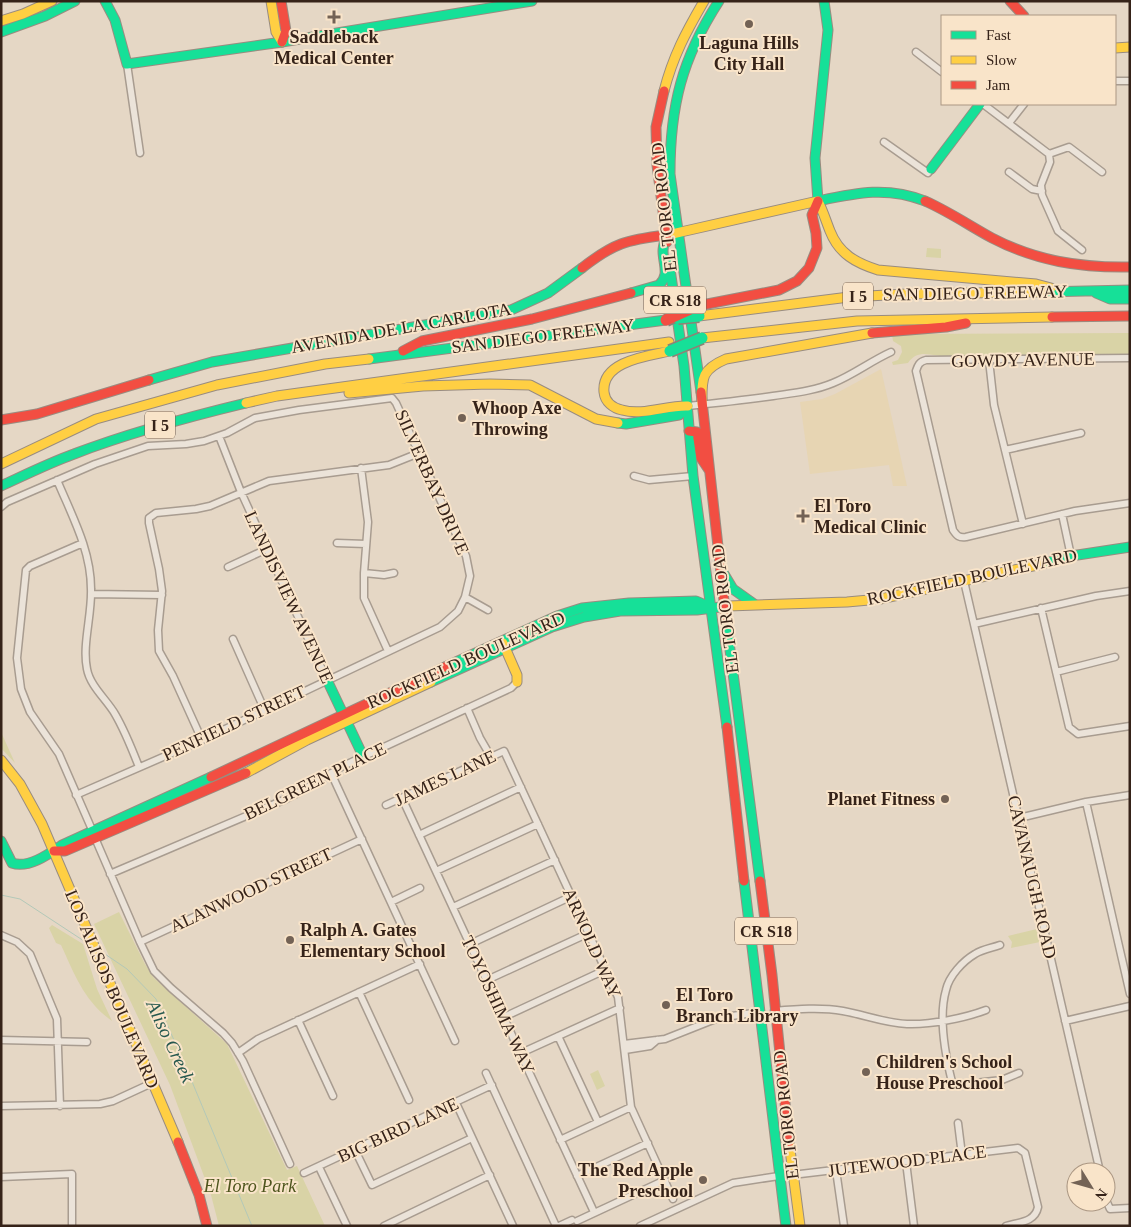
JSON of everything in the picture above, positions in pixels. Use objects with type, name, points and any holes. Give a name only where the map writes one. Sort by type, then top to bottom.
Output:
[{"type":"main road","points":[[1,21],[23,14],[52,1]]},
{"type":"main road","points":[[1,32],[44,16],[75,1]]},
{"type":"main road","points":[[105,1],[115,20],[127,64],[282,42],[532,1]]},
{"type":"main road","points":[[270,1],[276,32],[282,42]]},
{"type":"main road","points":[[281,1],[286,31],[282,42]]},
{"type":"main road","name":"EL TORO ROAD","points":[[704,1],[682,38],[668,71],[656,127],[657,165],[688,406],[693,476],[735,795],[786,1226]]},
{"type":"main road","name":"EL TORO ROAD","points":[[719,1],[699,31],[678,85],[671,123],[670,174],[702,405],[724,605],[772,975],[774,1011],[792,1175],[800,1226]]},
{"type":"main road","points":[[698,311],[779,290],[797,281],[809,268],[817,248],[812,215],[818,202],[815,158],[828,30],[824,1]]},
{"type":"main road","points":[[1010,1],[1023,15]]},
{"type":"main road","points":[[1116,48],[1130,47]]},
{"type":"main road","points":[[931,169],[980,105]]},
{"type":"main road","name":"AVENIDA DE LA CARLOTA","points":[[1,420],[37,414],[212,362],[511,310],[535,300],[559,286],[605,252],[622,243],[635,239],[708,227],[793,204],[818,202],[861,192],[879,191],[920,198],[992,238],[1033,256],[1070,266],[1130,267]]},
{"type":"main road","points":[[818,202],[824,211],[836,244],[849,258],[859,264],[878,270],[1036,284],[1062,291]]},
{"type":"main road","points":[[396,354],[422,340],[532,319],[659,285],[666,275],[663,251],[666,235]]},
{"type":"main road","name":"SAN DIEGO FREEWAY","points":[[1,464],[96,419],[217,385],[325,364],[666,320],[698,311],[849,297],[906,294],[1130,290]]},
{"type":"main road","points":[[1090,291],[1110,299],[1130,299]]},
{"type":"main road","name":"SAN DIEGO FREEWAY","points":[[1,486],[73,454],[169,422],[277,396],[326,388],[669,346],[702,338],[857,322],[1130,316]]},
{"type":"main road","points":[[702,405],[703,377],[706,370],[712,364],[726,359],[857,335],[907,328],[950,328],[983,319]]},
{"type":"main road","points":[[669,346],[615,367],[608,373],[605,380],[604,395],[609,403],[616,408],[632,412],[676,405],[688,406]]},
{"type":"main road","points":[[326,388],[347,393],[423,386],[530,385],[596,419],[614,424],[626,424],[679,415],[688,406]]},
{"type":"main road","points":[[689,431],[697,432],[701,458],[710,471]]},
{"type":"main road","name":"ROCKFIELD BOULEVARD","points":[[1,842],[9,858],[17,865],[24,865],[54,851],[62,845],[94,835],[255,758],[503,644],[584,617],[614,612],[697,610],[710,606],[724,605],[868,601],[894,597],[1070,556],[1130,546]]},
{"type":"main road","points":[[720,562],[731,589],[754,604]]},
{"type":"main road","points":[[503,644],[517,675],[517,682]]},
{"type":"main road","name":"LANDISVIEW AVENUE","points":[[327,680],[363,756]]},
{"type":"main road","name":"LOS ALISOS BOULEVARD","points":[[1,760],[29,799],[54,851],[191,1172],[207,1226]]},
{"type":"main road","points":[[735,795],[748,794]]},
{"type":"main road","points":[[760,1012],[774,1011]]},
{"type":"main road","points":[[779,1176],[792,1175]]},
{"type":"street","points":[[916,52],[941,71]]},
{"type":"street","points":[[127,64],[140,153]]},
{"type":"street","points":[[1116,81],[1130,81]]},
{"type":"street","points":[[982,105],[1049,154],[1050,162],[1042,185],[1042,191],[1058,231],[1082,250]]},
{"type":"street","points":[[1009,123],[1023,105]]},
{"type":"street","points":[[884,142],[928,173],[931,169]]},
{"type":"street","points":[[1049,154],[1069,147],[1102,172]]},
{"type":"street","points":[[1009,172],[1032,189],[1042,191]]},
{"type":"street","points":[[688,406],[795,393],[819,388],[841,380],[891,352]]},
{"type":"street","name":"GOWDY AVENUE","points":[[1023,524],[962,538],[956,536],[953,530],[918,378],[918,365],[926,360],[1130,358]]},
{"type":"street","points":[[989,360],[993,399],[1023,524],[1062,514],[1130,503]]},
{"type":"street","name":"SILVERBAY DRIVE","points":[[219,436],[255,418],[299,410],[392,398],[396,403],[466,556],[470,576],[465,597]]},
{"type":"street","points":[[1005,450],[1082,433]]},
{"type":"street","points":[[1,507],[7,502],[95,464],[148,446],[186,444],[219,436]]},
{"type":"street","name":"LANDISVIEW AVENUE","points":[[219,436],[267,549],[327,680]]},
{"type":"street","points":[[202,740],[173,676],[159,651],[158,630],[162,595],[159,569],[148,523],[149,518],[156,513],[210,506],[269,481],[394,464],[418,453]]},
{"type":"street","points":[[361,468],[368,522],[363,589],[365,603],[388,651]]},
{"type":"street","points":[[634,476],[649,480],[693,476]]},
{"type":"street","points":[[57,480],[83,543],[90,571],[91,594],[86,655],[88,673],[116,716],[140,767]]},
{"type":"street","points":[[1062,514],[1070,556]]},
{"type":"street","points":[[83,543],[30,566],[26,570],[17,658],[19,682],[27,705],[59,754],[154,971],[228,1037],[238,1053],[290,1164]]},
{"type":"street","points":[[337,543],[366,544]]},
{"type":"street","points":[[228,567],[267,549]]},
{"type":"street","points":[[364,573],[384,575],[394,573]]},
{"type":"street","name":"CAVANAUGH ROAD","points":[[964,581],[1098,1162]]},
{"type":"street","points":[[974,624],[1041,608],[1130,591]]},
{"type":"street","points":[[91,594],[162,595]]},
{"type":"street","points":[[465,597],[488,610]]},
{"type":"street","name":"PENFIELD STREET","points":[[76,795],[265,711],[440,627],[458,611],[465,597]]},
{"type":"street","points":[[1041,608],[1069,728],[1078,734],[1130,726]]},
{"type":"street","points":[[233,640],[265,711]]},
{"type":"street","points":[[1056,672],[1115,658]]},
{"type":"street","name":"BELGREEN PLACE","points":[[110,874],[286,799],[363,756],[512,688],[517,682]]},
{"type":"street","points":[[467,708],[480,738],[491,757]]},
{"type":"street","name":"JAMES LANE","points":[[386,805],[504,751]]},
{"type":"street","name":"ARNOLD WAY","points":[[504,751],[618,997],[631,1106],[673,1199]]},
{"type":"street","points":[[331,773],[455,1041]]},
{"type":"street","points":[[419,835],[521,787]]},
{"type":"street","points":[[1019,818],[1086,802],[1130,795]]},
{"type":"street","name":"TOYOSHIMA WAY","points":[[402,798],[594,1212]]},
{"type":"street","points":[[1086,802],[1130,994]]},
{"type":"street","points":[[436,871],[538,824]]},
{"type":"street","name":"ALANWOOD STREET","points":[[140,942],[362,839]]},
{"type":"street","points":[[453,907],[555,860]]},
{"type":"street","points":[[391,902],[420,888]]},
{"type":"street","points":[[470,944],[572,896]]},
{"type":"street","points":[[487,980],[589,933]]},
{"type":"street","points":[[1,935],[17,942],[30,954],[57,1019],[60,1106]]},
{"type":"street","points":[[1000,945],[973,955],[960,966],[946,990],[943,1020],[948,1067],[952,1082],[965,1085],[1002,1080],[1019,1073]]},
{"type":"street","points":[[238,1053],[258,1039],[420,964]]},
{"type":"street","points":[[504,1017],[606,970]]},
{"type":"street","points":[[359,992],[409,1100]]},
{"type":"street","points":[[1065,1021],[1130,1006]]},
{"type":"street","points":[[521,1054],[620,1008]]},
{"type":"street","points":[[774,1011],[802,1008],[828,1009],[907,1024],[970,1016],[986,1010]]},
{"type":"street","points":[[624,1047],[650,1046],[657,1040],[677,1035],[718,1018],[760,1012]]},
{"type":"street","points":[[298,1020],[333,1096]]},
{"type":"street","points":[[558,1036],[598,1122]]},
{"type":"street","points":[[1,1040],[87,1042]]},
{"type":"street","points":[[486,1073],[557,1226],[594,1212],[665,1180]]},
{"type":"street","points":[[1,1106],[96,1105],[108,1102],[152,1083]]},
{"type":"street","name":"BIG BIRD LANE","points":[[304,1173],[492,1085]]},
{"type":"street","points":[[456,1103],[513,1226]]},
{"type":"street","points":[[560,1140],[631,1106]]},
{"type":"street","points":[[958,1123],[962,1155]]},
{"type":"street","points":[[354,1150],[372,1185],[472,1138]]},
{"type":"street","points":[[577,1176],[648,1143]]},
{"type":"street","name":"JUTEWOOD PLACE","points":[[792,1175],[1014,1148],[1025,1153],[1038,1207],[1036,1215],[1032,1218],[1006,1226]]},
{"type":"street","points":[[906,1162],[914,1226]]},
{"type":"street","points":[[319,1167],[347,1226]]},
{"type":"street","points":[[836,1170],[844,1226]]},
{"type":"street","points":[[1,1177],[72,1174],[72,1226]]},
{"type":"street","points":[[384,1226],[490,1175]]},
{"type":"street","points":[[640,1226],[733,1183],[779,1176]]},
{"type":"street","points":[[1116,1208],[1130,1208]]},
{"type":"shaded area","points":[[881,369],[907,486],[893,486],[889,465],[810,474],[800,402],[822,399],[835,394]]},
{"type":"green space","points":[[927,248],[941,249],[941,258],[926,257]]},
{"type":"green space","points":[[1130,333],[1130,355],[948,357],[921,354],[912,358],[908,363],[893,365],[892,362],[898,360],[902,352],[901,346],[893,341],[892,335],[898,334]]},
{"type":"green space","points":[[1,732],[15,763],[1,748]]},
{"type":"green space","name":"El Toro Park","points":[[119,912],[154,978],[227,1044],[287,1170],[297,1166],[325,1226],[219,1226],[211,1195],[170,1085],[94,924]]},
{"type":"green space","points":[[52,925],[83,944],[97,989],[112,1021],[94,1005],[81,987],[61,945],[56,943],[49,928]]},
{"type":"green space","points":[[1037,929],[1040,942],[1011,948],[1012,942],[1008,936]]},
{"type":"green space","points":[[598,1070],[605,1086],[597,1090],[590,1074]]},
{"type":"waterway","name":"Aliso Creek","points":[[1,895],[20,899],[87,943]]},
{"type":"waterway","name":"Aliso Creek","points":[[99,950],[127,969],[156,999],[252,1226]]},
{"type":"traffic: fast","points":[[1,32],[45,16],[75,1]]},
{"type":"traffic: fast","points":[[105,1],[115,20],[127,64],[282,42],[532,1]]},
{"type":"traffic: fast","points":[[701,392],[670,174],[672,126],[687,63],[706,22],[719,1]]},
{"type":"traffic: fast","points":[[824,1],[828,30],[815,158],[818,201],[872,192],[911,196],[925,201]]},
{"type":"traffic: fast","points":[[931,169],[979,105]]},
{"type":"traffic: fast","points":[[631,293],[659,285],[662,281],[665,273],[663,251],[666,235]]},
{"type":"traffic: fast","points":[[669,262],[684,366],[693,476],[727,727]]},
{"type":"traffic: fast","points":[[149,380],[212,362],[511,310],[548,293],[582,268]]},
{"type":"traffic: fast","points":[[1041,292],[1130,290]]},
{"type":"traffic: fast","points":[[1096,293],[1110,299],[1130,299]]},
{"type":"traffic: fast","points":[[678,318],[699,316]]},
{"type":"traffic: fast","points":[[369,359],[666,320]]},
{"type":"traffic: fast","points":[[670,351],[702,338]]},
{"type":"traffic: fast","points":[[1,486],[55,461],[95,446],[181,419],[246,403]]},
{"type":"traffic: fast","points":[[618,423],[626,424],[679,415],[688,406]]},
{"type":"traffic: fast","points":[[1042,564],[1071,556],[1130,547]]},
{"type":"traffic: fast","points":[[724,574],[733,589],[754,604]]},
{"type":"traffic: fast","points":[[447,666],[557,616],[582,608],[629,603],[696,601],[710,607]]},
{"type":"traffic: fast","points":[[431,682],[552,627],[584,617],[620,611],[697,610],[728,606]]},
{"type":"traffic: fast","points":[[726,619],[760,881]]},
{"type":"traffic: fast","points":[[327,680],[363,756]]},
{"type":"traffic: fast","points":[[1,841],[12,863],[25,864],[45,856],[62,845],[211,777]]},
{"type":"traffic: fast","points":[[744,881],[786,1226]]},
{"type":"traffic: slow","points":[[1,21],[23,14],[52,1]]},
{"type":"traffic: slow","points":[[271,1],[276,32],[282,42]]},
{"type":"traffic: slow","points":[[664,91],[681,44],[704,1]]},
{"type":"traffic: slow","points":[[1116,48],[1130,47]]},
{"type":"traffic: slow","points":[[672,234],[818,201]]},
{"type":"traffic: slow","points":[[818,201],[830,231],[843,252],[856,261],[878,270],[1036,284],[1051,288]]},
{"type":"traffic: slow","points":[[699,316],[849,297],[906,294],[1041,292]]},
{"type":"traffic: slow","points":[[702,338],[857,321],[1052,317]]},
{"type":"traffic: slow","points":[[702,405],[704,376],[711,367],[726,359],[872,333]]},
{"type":"traffic: slow","points":[[246,403],[277,396],[669,342]]},
{"type":"traffic: slow","points":[[670,351],[639,358],[618,367],[610,373],[605,382],[605,396],[613,406],[630,412],[688,406]]},
{"type":"traffic: slow","points":[[1,464],[96,419],[217,385],[325,364],[369,359]]},
{"type":"traffic: slow","points":[[349,393],[423,386],[530,385],[596,419],[618,423]]},
{"type":"traffic: slow","points":[[728,606],[880,599],[1042,564]]},
{"type":"traffic: slow","points":[[503,643],[517,675],[517,682]]},
{"type":"traffic: slow","points":[[246,773],[307,740],[431,682]]},
{"type":"traffic: slow","points":[[1,760],[20,784],[42,824],[178,1142]]},
{"type":"traffic: slow","points":[[789,1142],[800,1226]]},
{"type":"traffic: jam","points":[[281,1],[286,31],[282,42]]},
{"type":"traffic: jam","points":[[1010,1],[1023,15]]},
{"type":"traffic: jam","points":[[664,91],[656,127],[657,165],[667,242]]},
{"type":"traffic: jam","points":[[697,306],[779,290],[797,281],[809,268],[817,248],[812,215],[818,201]]},
{"type":"traffic: jam","points":[[925,201],[992,238],[1042,258],[1094,266],[1130,267]]},
{"type":"traffic: jam","points":[[582,268],[603,253],[621,244],[666,235]]},
{"type":"traffic: jam","points":[[403,351],[422,341],[532,319],[631,293]]},
{"type":"traffic: jam","points":[[666,320],[697,306]]},
{"type":"traffic: jam","points":[[1052,317],[1130,316]]},
{"type":"traffic: jam","points":[[872,333],[946,327],[966,323]]},
{"type":"traffic: jam","points":[[1,420],[37,414],[149,380]]},
{"type":"traffic: jam","points":[[701,392],[726,619]]},
{"type":"traffic: jam","points":[[689,431],[697,432],[701,458],[709,470]]},
{"type":"traffic: jam","points":[[211,777],[447,666]]},
{"type":"traffic: jam","points":[[727,727],[744,881]]},
{"type":"traffic: jam","points":[[54,851],[65,851],[246,773]]},
{"type":"traffic: jam","points":[[760,881],[772,975],[789,1142]]},
{"type":"traffic: jam","points":[[178,1142],[199,1195],[207,1226]]},
{"type":"place","name":"Saddleback Medical Center","points":[[334,17]]},
{"type":"place","name":"Laguna Hills City Hall","points":[[749,24]]},
{"type":"place","name":"Whoop Axe Throwing","points":[[462,418]]},
{"type":"place","name":"El Toro Medical Clinic","points":[[803,516]]},
{"type":"place","name":"Planet Fitness","points":[[945,799]]},
{"type":"place","name":"Ralph A. Gates Elementary School","points":[[290,940]]},
{"type":"place","name":"El Toro Branch Library","points":[[666,1005]]},
{"type":"place","name":"Children's School House Preschool","points":[[866,1072]]},
{"type":"place","name":"The Red Apple Preschool","points":[[703,1180]]}]
